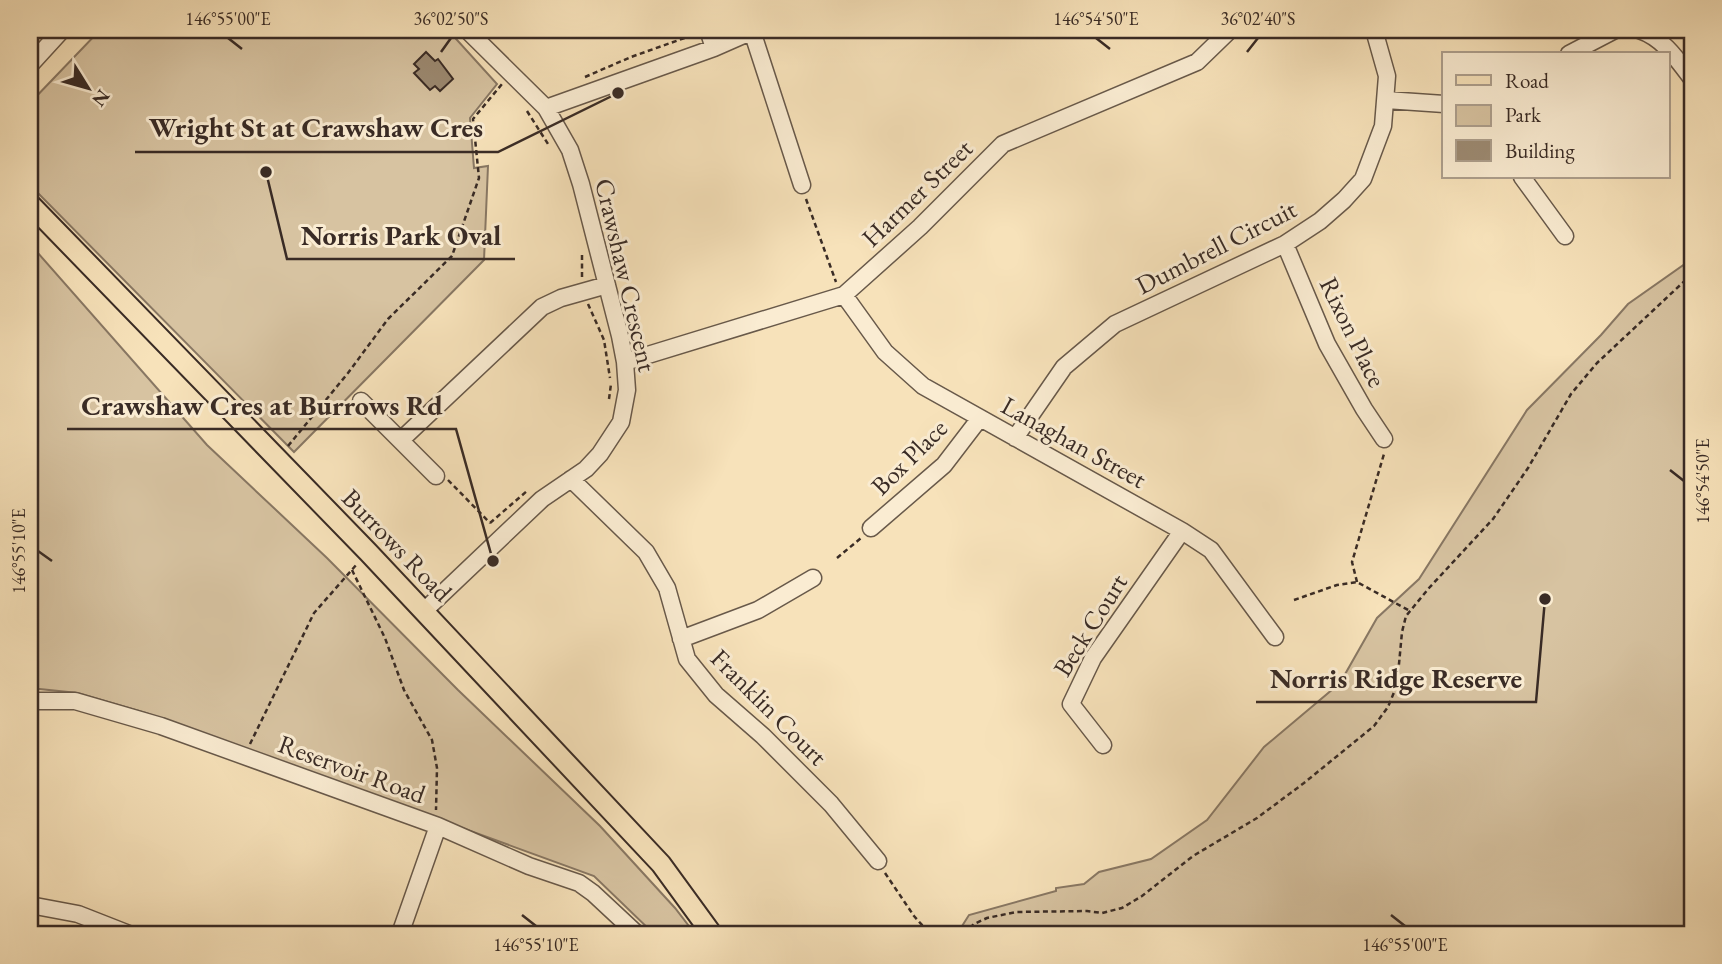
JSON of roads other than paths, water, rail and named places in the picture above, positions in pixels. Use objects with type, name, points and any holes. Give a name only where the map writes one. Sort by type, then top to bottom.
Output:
[{"type":"main road","name":"Burrows Road","points":[[30,204],[424,611],[661,864],[712,934]]},
{"type":"street","name":"Crawshaw Crescent","points":[[424,611],[542,499],[586,469],[600,454],[621,422],[627,390],[625,362],[607,285],[570,150],[546,108],[467,30]]},
{"type":"street","points":[[708,30],[714,48]]},
{"type":"street","points":[[546,108],[714,48],[754,30],[803,191]]},
{"type":"street","name":"Harmer Street","points":[[625,362],[841,290],[920,227],[1003,144],[1197,62],[1230,30]]},
{"type":"street","name":"Dumbrell Circuit","points":[[1015,438],[1064,367],[1115,324],[1285,244],[1320,221],[1344,200],[1363,178],[1384,126],[1387,76],[1374,30]]},
{"type":"street","points":[[1573,52],[1615,30]]},
{"type":"street","points":[[1639,30],[1657,39],[1671,51],[1692,79]]},
{"type":"street","points":[[30,65],[59,31]]},
{"type":"street","points":[[1385,100],[1442,104]]},
{"type":"street","points":[[1523,178],[1564,236]]},
{"type":"street","name":"Rixon Place","points":[[1285,244],[1327,344],[1384,439]]},
{"type":"street","points":[[401,440],[542,307],[561,298],[607,285]]},
{"type":"street","name":"Lanaghan Street","points":[[841,290],[885,352],[923,386],[1182,531],[1211,550],[1275,636]]},
{"type":"street","points":[[361,401],[441,476]]},
{"type":"street","name":"Box Place","points":[[869,531],[943,465],[980,418]]},
{"type":"street","name":"Franklin Court","points":[[571,479],[646,552],[667,588],[687,659],[716,695],[763,736],[831,804],[878,861]]},
{"type":"street","name":"Beck Court","points":[[1103,745],[1071,704],[1093,658],[1182,531]]},
{"type":"street","points":[[681,639],[758,610],[813,578]]},
{"type":"street","name":"Reservoir Road","points":[[30,701],[75,701],[160,726],[439,826],[529,866],[579,883],[637,934]]},
{"type":"street","points":[[400,934],[439,826]]},
{"type":"street","points":[[30,905],[78,914],[129,934]]},
{"type":"place","name":"Wright St at Crawshaw Cres","points":[[618,93]]},
{"type":"place","name":"Norris Park Oval","points":[[266,172]]},
{"type":"place","name":"Crawshaw Cres at Burrows Rd","points":[[493,561]]},
{"type":"place","name":"Norris Ridge Reserve","points":[[1545,599]]}]
